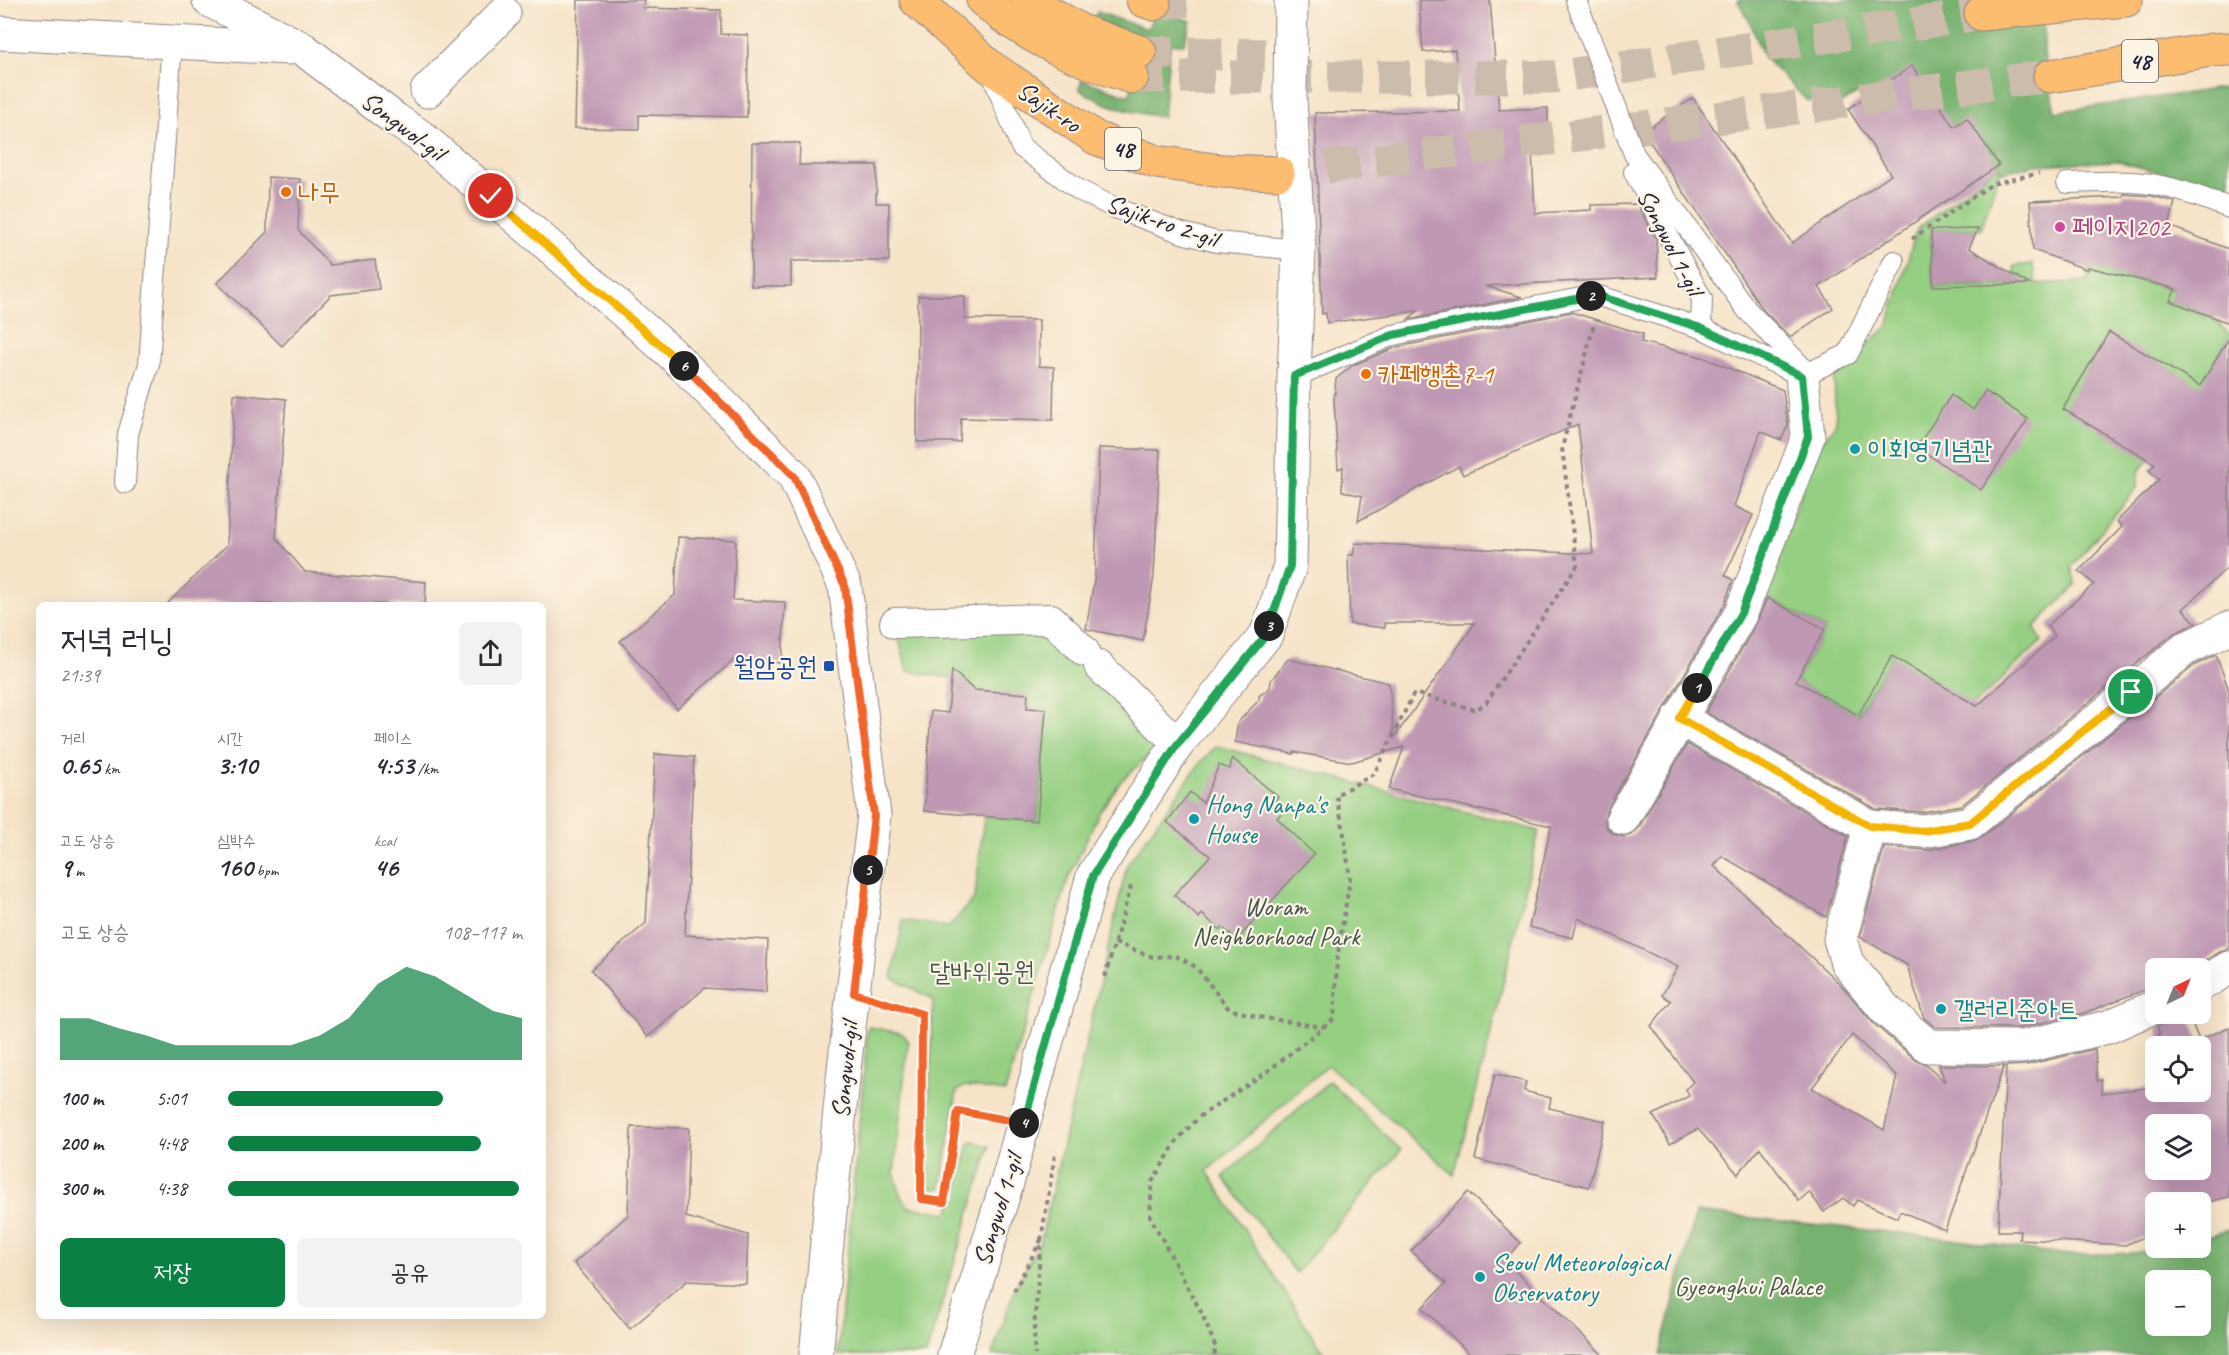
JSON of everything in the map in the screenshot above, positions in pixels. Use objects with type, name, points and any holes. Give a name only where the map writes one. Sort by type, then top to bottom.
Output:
[{"type":"main road","name":"Sajik-ro","points":[[916,0],[989,66],[1096,138],[1156,162],[1222,171],[1278,173]]},
{"type":"main road","name":"Sajik-ro","points":[[982,0],[1030,35],[1096,66],[1136,65],[1028,0]]},
{"type":"main road","points":[[1982,14],[2126,0]]},
{"type":"main road","name":"48","points":[[2050,76],[2212,50],[2229,50]]},
{"type":"street","name":"Songwol-gil","points":[[209,0],[303,49],[420,136],[548,244],[671,353],[794,476],[845,586],[874,815],[816,1355]]},
{"type":"street","points":[[1291,0],[1290,99],[1299,250]]},
{"type":"street","points":[[427,91],[504,13]]},
{"type":"street","points":[[0,33],[303,49]]},
{"type":"street","name":"Songwol 1-gil","points":[[954,1355],[1024,1124],[1093,876],[1176,746],[1266,635],[1290,566],[1299,250]]},
{"type":"street","points":[[1623,818],[1741,613],[1808,437],[1802,376]]},
{"type":"street","points":[[895,623],[1052,619],[1170,736]]},
{"type":"street","points":[[1679,718],[1870,826],[1924,831],[1970,823],[2185,649],[2229,628]]},
{"type":"street","points":[[1870,826],[1840,939],[1847,963],[1885,1009],[1928,1046],[2022,1047],[2108,1027],[2145,1011]]},
{"type":"street","points":[[2211,979],[2229,968]]},
{"type":"lane","points":[[1576,0],[1634,153],[1747,310],[1802,367],[1802,376],[1848,354],[1894,261]]},
{"type":"lane","points":[[125,483],[128,434],[149,364],[172,41]]},
{"type":"lane","name":"Sajik-ro 2-gil","points":[[989,66],[1021,147],[1079,190],[1115,208],[1182,233],[1217,242],[1299,250]]},
{"type":"lane","name":"Songwol 1-gil","points":[[1627,159],[1702,299],[1701,328]]},
{"type":"lane","points":[[2067,183],[2110,181],[2164,186],[2203,197],[2229,208]]},
{"type":"lane","name":"Songwol 1-gil","points":[[1294,376],[1393,335],[1596,295],[1701,328],[1802,376]]},
{"type":"path","points":[[1215,1355],[1216,1348],[1202,1314],[1150,1216],[1152,1182],[1178,1139],[1199,1117],[1268,1071],[1334,1019],[1337,959],[1350,879],[1343,827],[1335,795],[1374,774],[1414,693],[1476,710],[1486,703],[1577,566],[1562,448],[1597,315]]},
{"type":"path","points":[[1115,943],[1153,957],[1176,956],[1196,968],[1229,1009],[1259,1017],[1324,1027]]},
{"type":"path","points":[[854,993],[922,1014],[921,1199],[944,1202],[958,1111],[1024,1124]]},
{"type":"path","points":[[1010,1301],[1041,1240],[1034,1330],[1035,1355]]},
{"type":"green space","points":[[1158,0],[1178,0],[1174,15],[1191,21],[1184,44],[1170,44],[1163,117],[1119,108],[1100,101],[1079,89],[1082,80],[1129,96],[1146,44],[1093,20],[1097,12],[1148,29]]},
{"type":"green space","points":[[1737,0],[1979,0],[2044,19],[2044,55],[2055,112],[2229,87],[2229,191],[2117,161],[2034,165],[1999,173],[1999,165],[1954,127],[1866,97],[1860,92],[1838,105],[1823,100],[1807,101],[1764,57],[1750,22]]},
{"type":"green space","points":[[1999,165],[1999,173],[1981,229],[1931,230],[1933,286],[2015,285],[2014,266],[2033,264],[2035,284],[2088,282],[2088,266],[2175,290],[2171,301],[2212,317],[2229,334],[2229,338],[2207,375],[2207,399],[2138,472],[2137,488],[2071,567],[2076,585],[2034,627],[2042,641],[1953,724],[1892,657],[1857,715],[1796,681],[1825,629],[1762,595],[1820,444],[1836,423],[1834,375],[1888,326],[1917,229]]},
{"type":"green space","name":"달바위공원","points":[[1051,619],[1076,660],[1170,736],[1121,781],[1099,813],[1068,879],[1005,1092],[965,1086],[957,1091],[941,1187],[937,1189],[928,1187],[927,1184],[933,999],[892,978],[903,920],[949,927],[975,897],[984,816],[1037,821],[1046,709],[1027,708],[974,690],[963,680],[907,671],[895,623]]},
{"type":"green space","name":"Woram Neighborhood Park","points":[[1216,746],[1539,831],[1496,1014],[1454,1175],[1328,1065],[1207,1171],[1325,1355],[992,1355],[1014,1290],[1041,1240],[1127,865],[1200,763]]},
{"type":"green space","name":"달바위공원","points":[[868,1027],[901,1033],[908,1042],[894,1173],[902,1199],[909,1207],[946,1213],[950,1210],[969,1144],[973,1142],[990,1146],[926,1355],[838,1355]]},
{"type":"green space","points":[[1329,1081],[1401,1150],[1296,1273],[1223,1177]]},
{"type":"green space","name":"Gyeonghui Palace","points":[[1696,1212],[1935,1237],[2070,1255],[2145,1251],[2145,1258],[2211,1258],[2211,1235],[2229,1230],[2229,1355],[1660,1355]]},
{"type":"building","points":[[578,0],[644,0],[643,8],[721,10],[721,34],[748,35],[747,117],[639,115],[639,129],[575,128]]},
{"type":"building","points":[[1419,0],[1490,0],[1499,110],[1548,108],[1548,149],[1532,151],[1535,213],[1591,210],[1591,205],[1637,204],[1656,239],[1658,277],[1485,286],[1522,297],[1407,320],[1418,311],[1327,323],[1326,313],[1322,314],[1315,113],[1460,111],[1455,50],[1423,52]]},
{"type":"building","points":[[1912,66],[1954,127],[1967,118],[1999,165],[1819,287],[1833,308],[1790,337],[1764,311],[1643,132],[1693,98],[1792,243],[1891,175],[1848,109]]},
{"type":"building","points":[[752,143],[800,143],[799,165],[877,165],[876,203],[889,203],[889,261],[791,261],[791,286],[751,286]]},
{"type":"building","points":[[268,177],[300,179],[298,230],[330,265],[375,260],[379,289],[331,295],[282,346],[217,283],[267,232]]},
{"type":"building","points":[[2124,194],[2152,196],[2175,202],[2169,226],[2229,249],[2229,323],[2170,301],[2176,289],[2088,267],[2088,270],[2033,250],[2030,201],[2123,197]]},
{"type":"building","points":[[1978,229],[1969,248],[2029,284],[1933,286],[1931,230]]},
{"type":"building","points":[[918,296],[965,296],[965,319],[1039,320],[1039,366],[1054,367],[1053,420],[961,418],[960,442],[917,442]]},
{"type":"building","points":[[1571,312],[1643,334],[1641,342],[1702,357],[1783,390],[1788,425],[1781,440],[1761,431],[1734,506],[1753,515],[1725,575],[1733,580],[1724,605],[1607,809],[1604,819],[1607,828],[1614,834],[1624,837],[1633,834],[1687,744],[1848,836],[1826,917],[1722,856],[1714,866],[1841,985],[1873,1023],[1916,1060],[1926,1064],[1945,1082],[1939,1065],[2004,1066],[1945,1230],[1900,1211],[1897,1218],[1857,1200],[1853,1206],[1843,1198],[1824,1212],[1809,1192],[1799,1201],[1760,1148],[1738,1174],[1698,1129],[1670,1144],[1653,1115],[1689,1096],[1686,1089],[1693,1082],[1651,1026],[1671,1001],[1662,995],[1678,967],[1578,918],[1573,938],[1529,927],[1551,826],[1389,789],[1404,747],[1352,762],[1294,752],[1293,754],[1235,742],[1238,722],[1259,700],[1259,696],[1270,688],[1271,680],[1288,659],[1389,683],[1394,738],[1475,623],[1384,623],[1385,628],[1350,624],[1348,555],[1353,555],[1355,543],[1593,554],[1578,424],[1463,475],[1459,466],[1358,521],[1362,496],[1342,491],[1343,467],[1338,469],[1334,400],[1336,379],[1353,365],[1397,347]],"holes":[[[1852,1035],[1897,1076],[1884,1130],[1812,1088]]]},
{"type":"building","points":[[2109,332],[2200,386],[2229,338],[2229,566],[2183,609],[2196,623],[2173,634],[1962,805],[1923,812],[1876,809],[1706,712],[1757,622],[1767,598],[1825,629],[1796,681],[1858,715],[1892,656],[1977,706],[2055,636],[2047,626],[2094,584],[2079,571],[2122,527],[2117,521],[2159,480],[2149,470],[2155,464],[2063,409]]},
{"type":"building","points":[[1985,391],[2028,419],[1981,490],[1917,447],[1951,395],[1973,410]]},
{"type":"building","points":[[234,394],[286,399],[276,538],[305,572],[426,582],[425,602],[169,602],[227,545]]},
{"type":"building","points":[[1099,448],[1160,450],[1154,576],[1143,641],[1086,629],[1095,575]]},
{"type":"building","points":[[678,537],[736,540],[733,600],[785,602],[782,663],[734,660],[677,709],[620,641],[675,595]]},
{"type":"building","points":[[2216,655],[2229,690],[2229,949],[2209,958],[2145,958],[2145,990],[2084,1013],[2020,1028],[1935,1027],[1924,1018],[1907,965],[1860,937],[1884,847],[1927,850],[1981,838],[2195,665]]},
{"type":"building","points":[[952,670],[974,690],[1028,694],[1027,708],[1046,709],[1037,821],[924,811],[931,711],[948,713]]},
{"type":"building","points":[[655,754],[694,757],[685,935],[768,940],[766,992],[705,988],[648,1037],[591,970],[646,923]]},
{"type":"building","points":[[1232,758],[1278,797],[1275,800],[1285,809],[1277,818],[1314,854],[1237,940],[1222,927],[1220,930],[1202,914],[1199,918],[1174,895],[1210,856],[1167,822],[1190,792],[1203,803],[1219,765],[1230,769]]},
{"type":"building","points":[[2192,1024],[2197,1036],[2159,1036],[2158,1026]]},
{"type":"building","points":[[2229,1027],[2229,1197],[2211,1201],[2211,1192],[2145,1192],[2145,1237],[2125,1245],[2019,1239],[2020,1231],[1998,1231],[2006,1066],[2026,1065],[2095,1049],[2097,1081],[2101,1080],[2102,1093],[2145,1088],[2145,1102],[2211,1102],[2211,1036],[2208,1036]]},
{"type":"building","points":[[1495,1074],[1526,1082],[1524,1091],[1551,1098],[1549,1108],[1605,1121],[1589,1187],[1475,1159]]},
{"type":"building","points":[[631,1127],[689,1128],[686,1217],[748,1235],[746,1284],[687,1281],[630,1329],[574,1263],[628,1215]]},
{"type":"building","name":"Seoul Meteorological Observatory","points":[[1468,1192],[1521,1243],[1504,1260],[1603,1355],[1471,1355],[1422,1308],[1446,1283],[1411,1251]]},
{"type":"tunnel","points":[[1154,4],[1193,0]]},
{"type":"tunnel","points":[[1132,77],[1554,77],[1981,14]]},
{"type":"tunnel","points":[[1140,52],[1265,55]]},
{"type":"tunnel","points":[[1278,173],[2050,76]]},
{"type":"place","name":"나무","points":[[286,192]]},
{"type":"place","name":"페이지202","points":[[2060,227]]},
{"type":"place","name":"카페행촌7-1","points":[[1366,374]]},
{"type":"place","name":"이회영기념관","points":[[1855,449]]},
{"type":"place","name":"월암공원","points":[[829,666]]},
{"type":"place","name":"Hong Nanpa's House","points":[[1194,819]]},
{"type":"place","name":"갤러리준아트","points":[[1941,1009]]},
{"type":"place","name":"Seoul Meteorological Observatory","points":[[1480,1277]]},
{"type":"route","points":[[491,196],[671,353],[794,476],[845,586],[874,815],[854,993],[922,1014],[921,1199],[944,1202],[958,1111],[1024,1124],[1093,876],[1176,746],[1266,635],[1290,566],[1294,376],[1393,335],[1596,295],[1701,328],[1802,376],[1808,437],[1741,613],[1679,718],[1870,826],[1924,831],[1970,823],[2131,692]]}]
